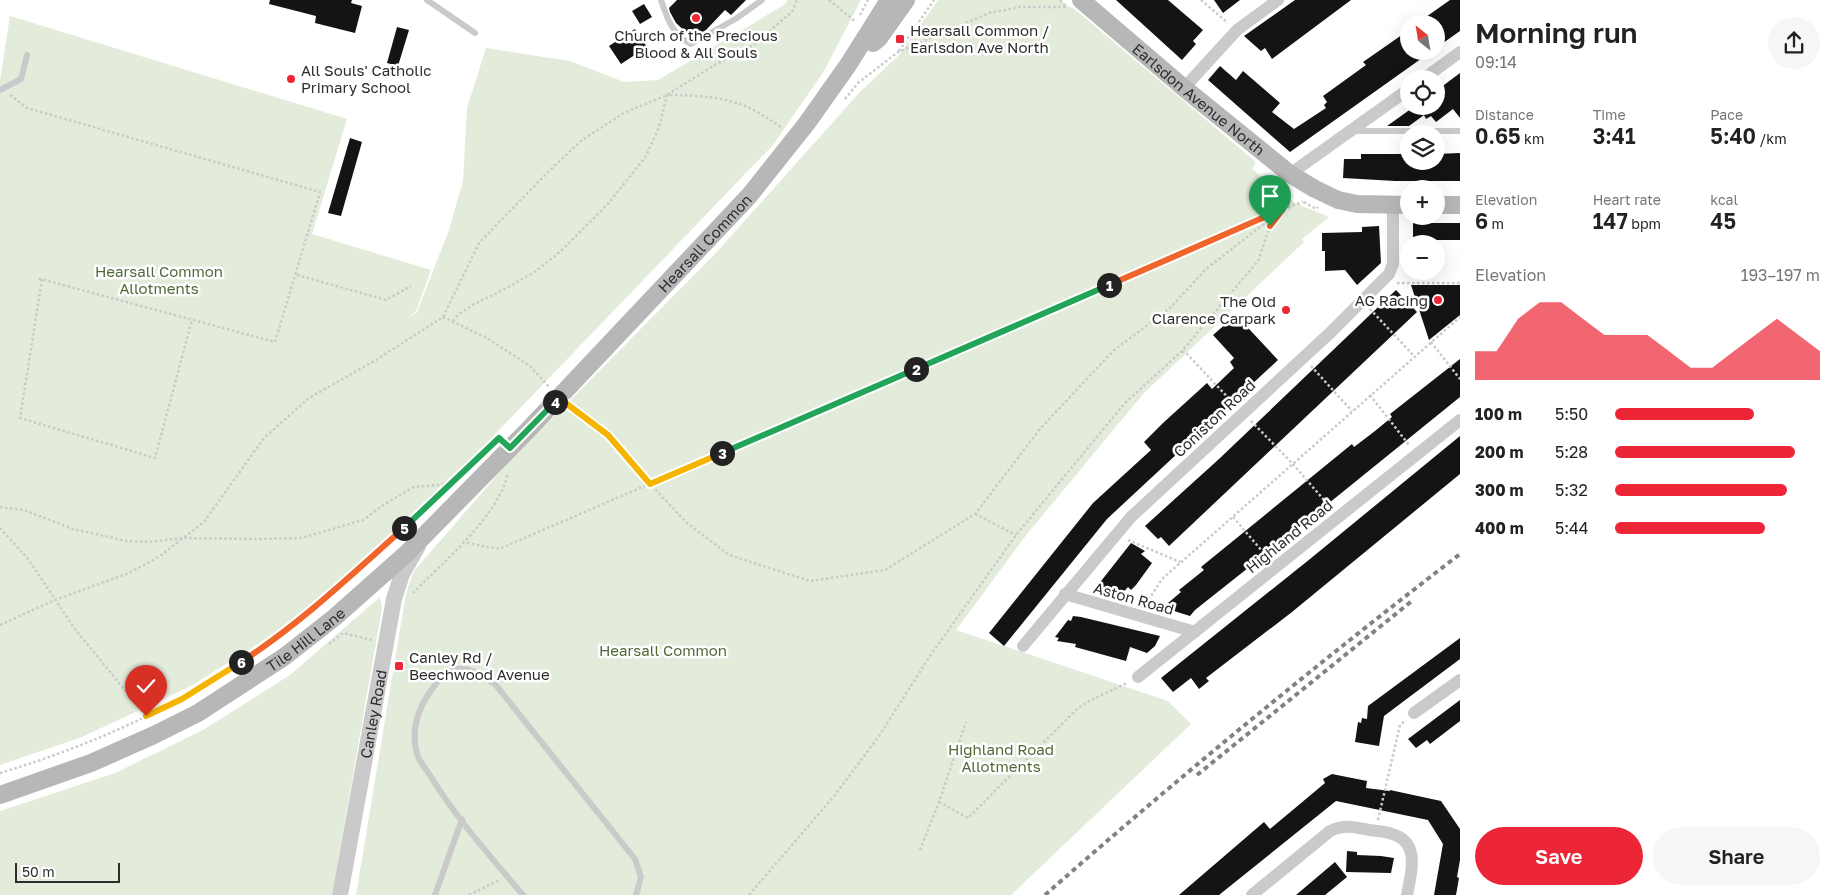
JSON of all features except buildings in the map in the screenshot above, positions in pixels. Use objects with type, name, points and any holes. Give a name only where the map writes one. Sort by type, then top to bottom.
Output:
[{"type":"main road","points":[[863,42],[866,25],[878,0]]},
{"type":"main road","name":"Hearsall Common","points":[[421,540],[559,398],[748,196],[796,138],[848,65],[889,0]]},
{"type":"main road","name":"Hearsall Common","points":[[848,65],[879,38],[906,0]]},
{"type":"main road","name":"Earlsdon Avenue North","points":[[1081,0],[1184,88],[1290,174],[1338,200],[1357,204],[1400,205]]},
{"type":"main road","points":[[1445,205],[1460,205]]},
{"type":"main road","name":"Tile Hill Lane","points":[[4,792],[91,763],[198,713],[292,651],[336,617],[421,540]]},
{"type":"street","points":[[1184,88],[1240,28],[1278,0]]},
{"type":"street","points":[[1435,70],[1460,52]]},
{"type":"street","points":[[1290,174],[1400,95]]},
{"type":"street","name":"Coniston Road","points":[[1022,646],[1131,517],[1303,357],[1392,270],[1400,212]]},
{"type":"street","name":"Highland Road","points":[[1138,677],[1460,420]]},
{"type":"street","name":"Canley Road","points":[[340,895],[394,599],[402,574],[421,540]]},
{"type":"street","name":"Aston Road","points":[[1065,594],[1194,632]]},
{"type":"street","points":[[1414,713],[1460,680]]},
{"type":"street","points":[[1252,895],[1330,831],[1349,826],[1398,836],[1404,840],[1410,850],[1413,863],[1407,895]]},
{"type":"lane","points":[[426,0],[475,33]]},
{"type":"lane","points":[[661,0],[668,20],[681,39],[691,44],[737,18],[762,0]]},
{"type":"lane","points":[[2,89],[21,78],[27,55]]},
{"type":"lane","points":[[1350,131],[1460,132]]},
{"type":"lane","points":[[523,895],[442,795],[417,755],[414,725],[422,704],[443,676],[452,670],[462,669],[477,672],[495,684],[635,860],[641,877],[636,895]]},
{"type":"lane","points":[[435,895],[462,819]]},
{"type":"path","points":[[0,625],[55,600],[129,573],[159,557],[204,522],[264,438],[309,398],[376,360],[444,317],[479,243],[582,140],[624,113],[667,95],[713,66],[753,45],[792,12],[797,0]]},
{"type":"path","points":[[829,0],[856,22]]},
{"type":"path","points":[[934,0],[925,16],[898,52],[989,13],[1020,7],[1067,7],[1060,0]]},
{"type":"path","points":[[1200,0],[1224,21],[1240,28]]},
{"type":"path","points":[[2,89],[27,108],[320,192],[276,342],[37,278]]},
{"type":"path","points":[[667,95],[699,95],[738,103],[767,118],[796,138]]},
{"type":"path","points":[[453,322],[459,314],[474,304],[536,271],[561,251],[608,204],[646,156],[658,127],[667,95]]},
{"type":"path","points":[[462,542],[499,549],[1283,209],[1304,202]]},
{"type":"path","points":[[444,317],[487,338],[530,366],[559,398],[608,435],[687,523],[729,555],[810,581],[885,570],[975,514],[1040,429],[1113,351],[1170,308],[1206,269],[1283,209]]},
{"type":"path","points":[[748,895],[836,795],[879,736],[935,648],[1016,535],[1125,403],[1182,350],[1258,261],[1270,226],[1283,209]]},
{"type":"path","points":[[296,274],[386,300],[411,286]]},
{"type":"path","points":[[42,279],[20,418],[155,458],[192,320]]},
{"type":"path","points":[[1380,283],[1460,282]]},
{"type":"path","points":[[1362,301],[1414,356]]},
{"type":"path","points":[[1139,616],[1162,579],[1180,562],[1460,317]]},
{"type":"path","points":[[1431,342],[1460,379]]},
{"type":"path","points":[[1182,350],[1292,463],[1339,517]]},
{"type":"path","points":[[1303,357],[1352,410]]},
{"type":"path","points":[[1370,395],[1417,454]]},
{"type":"path","points":[[0,772],[54,756],[96,739],[182,699],[272,641],[322,602],[457,478]]},
{"type":"path","points":[[0,507],[24,510],[73,529],[128,541],[148,542],[183,538],[302,538],[363,520],[385,504],[414,488],[450,484]]},
{"type":"path","points":[[975,514],[1016,535]]},
{"type":"path","points":[[1233,517],[1276,567]]},
{"type":"path","points":[[0,528],[28,559],[55,600],[103,664],[146,716]]},
{"type":"path","points":[[1116,535],[1180,562]]},
{"type":"path","points":[[322,649],[343,633],[386,643]]},
{"type":"path","points":[[940,802],[968,818],[1077,708],[1138,677]]},
{"type":"path","points":[[1375,831],[1400,725],[1414,713]]},
{"type":"path","points":[[920,850],[940,802],[966,722]]},
{"type":"path","points":[[469,895],[507,876]]},
{"type":"green space","name":"Hearsall Common Allotments","points":[[788,0],[861,0],[824,71],[773,145],[449,482],[387,540],[312,605],[261,642],[191,686],[82,737],[0,765],[0,80],[10,16],[347,119],[312,234],[431,270],[416,311],[408,319],[417,312],[449,230],[463,181],[467,108],[486,48],[570,61],[624,82],[658,80],[784,5]]},
{"type":"green space","name":"Hearsall Common","points":[[938,0],[1059,0],[1077,11],[1256,162],[1252,169],[1295,203],[1329,217],[1302,239],[1304,242],[1144,393],[1027,534],[956,630],[1168,701],[1191,724],[1011,895],[356,895],[406,593],[414,571],[506,465],[714,255],[860,92],[900,54]]},
{"type":"green space","points":[[380,597],[382,608],[332,895],[0,895],[0,811],[115,773],[203,730],[290,675]]},
{"type":"railway","points":[[1045,895],[1146,807],[1250,721],[1460,554]]},
{"type":"railway","points":[[1197,775],[1413,600]]},
{"type":"place","name":"Church of the Precious Blood & All Souls","points":[[696,18]]},
{"type":"place","name":"Hearsall Common / Earlsdon Ave North","points":[[900,39]]},
{"type":"place","name":"All Souls' Catholic Primary School","points":[[291,79]]},
{"type":"place","name":"AG Racing","points":[[1438,300]]},
{"type":"place","name":"The Old Clarence Carpark","points":[[1286,310]]},
{"type":"place","name":"Canley Rd / Beechwood Avenue","points":[[399,666]]},
{"type":"route","points":[[146,716],[182,699],[272,641],[322,602],[409,524],[499,438],[510,448],[559,398],[608,435],[650,484],[1283,209],[1270,226]]},
{"type":"park label","name":"Highland Road Allotments","points":[[1001,758]]}]
